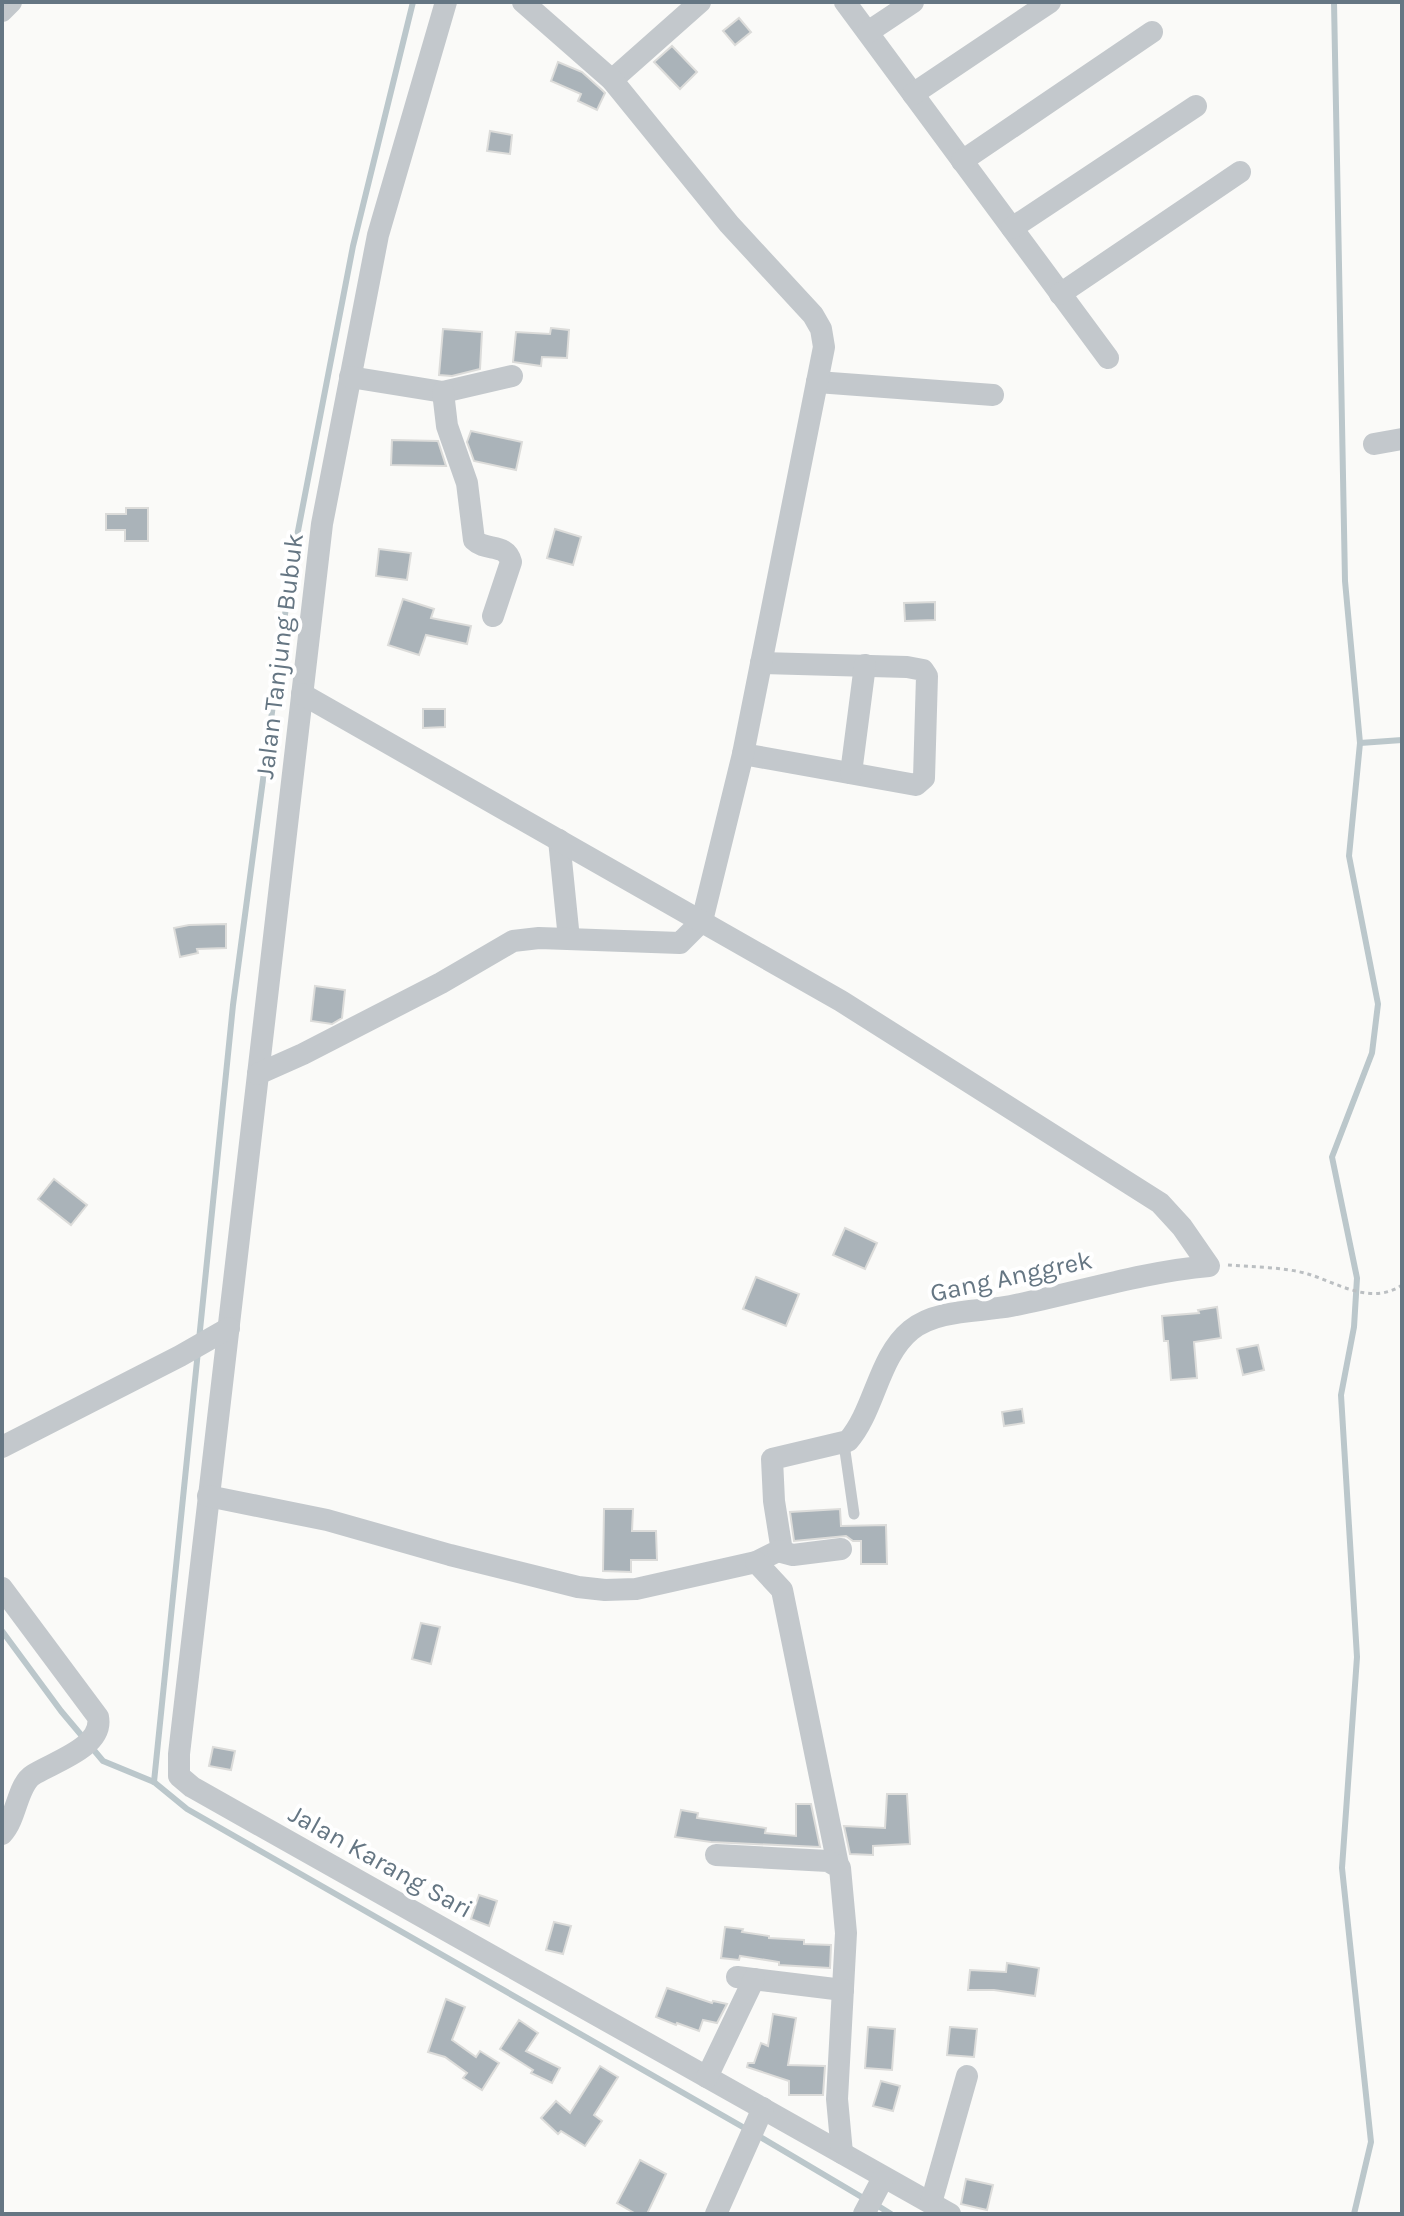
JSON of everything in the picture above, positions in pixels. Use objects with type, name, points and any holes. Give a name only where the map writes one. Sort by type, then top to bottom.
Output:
[{"type":"street","points":[[2,11],[11,2]]},
{"type":"street","name":"Jalan Tanjung Bubuk","points":[[221,1332],[258,1074],[322,524],[378,235],[446,2]]},
{"type":"street","points":[[258,1074],[372,1019],[513,941],[539,938],[680,943],[702,921],[743,754],[824,347],[821,329],[813,315],[729,224],[612,80],[523,2]]},
{"type":"street","points":[[612,80],[700,2]]},
{"type":"street","points":[[845,2],[1108,358]]},
{"type":"street","points":[[868,32],[913,2]]},
{"type":"street","points":[[913,94],[1050,2]]},
{"type":"street","points":[[962,161],[1152,32]]},
{"type":"street","points":[[1012,228],[1196,106]]},
{"type":"street","points":[[1060,294],[1240,172]]},
{"type":"street","points":[[350,377],[443,392],[512,376]]},
{"type":"street","points":[[817,382],[993,395]]},
{"type":"street","points":[[443,392],[447,426],[467,483],[474,540],[479,545],[502,549],[511,562],[493,616]]},
{"type":"street","points":[[1374,444],[1402,439]]},
{"type":"street","points":[[743,754],[916,785],[924,778],[927,676],[918,667],[761,663]]},
{"type":"street","points":[[851,773],[865,665]]},
{"type":"street","points":[[302,694],[841,1001],[1160,1203],[1219,1265]]},
{"type":"street","points":[[559,840],[569,939]]},
{"type":"street","name":"Gang Anggrek","points":[[844,1444],[852,1436],[895,1349],[910,1330],[931,1319],[1009,1306],[1155,1274],[1219,1265]]},
{"type":"street","points":[[2,1447],[221,1332]]},
{"type":"street","name":"Jalan Karang Sari","points":[[221,1332],[208,1496],[179,1754],[178,1769],[183,1781],[707,2077],[761,2114],[842,2153],[879,2183],[940,2209]]},
{"type":"street","points":[[208,1496],[327,1520],[578,1587],[636,1589],[756,1562],[778,1551],[781,1545],[772,1459],[844,1444]]},
{"type":"street","points":[[778,1551],[793,1555],[841,1549]]},
{"type":"street","points":[[756,1562],[782,1590],[840,1868],[846,1933],[837,2099],[842,2153]]},
{"type":"street","points":[[2,1588],[98,1717],[95,1736],[24,1783],[11,1824],[2,1834]]},
{"type":"street","points":[[716,1855],[828,1861],[838,1865]]},
{"type":"street","points":[[707,2077],[746,1978],[843,1990]]},
{"type":"street","points":[[940,2209],[967,2076]]},
{"type":"street","points":[[716,2214],[761,2114]]},
{"type":"street","points":[[864,2214],[879,2183]]},
{"type":"lane","points":[[844,1444],[854,1514]]},
{"type":"path","points":[[1219,1265],[1307,1274],[1343,1288],[1374,1294],[1402,1285]]},
{"type":"building","points":[[739,18],[751,32],[735,45],[723,31]]},
{"type":"building","points":[[672,46],[697,72],[680,89],[654,62]]},
{"type":"building","points":[[558,62],[582,72],[605,93],[597,110],[578,101],[581,94],[551,81]]},
{"type":"building","points":[[490,131],[512,135],[510,154],[487,151]]},
{"type":"building","points":[[551,328],[569,330],[567,358],[542,357],[541,366],[513,362],[516,332],[550,334]]},
{"type":"building","points":[[443,329],[482,332],[480,369],[452,376],[439,375]]},
{"type":"building","points":[[471,431],[522,442],[516,470],[474,461],[467,442]]},
{"type":"building","points":[[392,440],[438,441],[446,466],[391,465]]},
{"type":"building","points":[[126,508],[148,508],[148,541],[125,541],[125,530],[106,530],[106,514],[126,514]]},
{"type":"building","points":[[555,529],[581,537],[573,565],[547,558]]},
{"type":"building","points":[[379,549],[411,553],[407,580],[376,576]]},
{"type":"building","points":[[403,599],[434,609],[431,618],[471,626],[467,644],[426,635],[419,655],[388,645]]},
{"type":"building","points":[[935,602],[935,620],[905,621],[904,603]]},
{"type":"building","points":[[423,709],[445,709],[445,727],[423,728]]},
{"type":"building","points":[[226,924],[226,948],[197,949],[198,953],[180,957],[174,928]]},
{"type":"building","points":[[315,986],[345,990],[342,1018],[332,1024],[311,1021]]},
{"type":"building","points":[[54,1179],[87,1205],[71,1225],[38,1199]]},
{"type":"building","points":[[845,1228],[877,1243],[865,1269],[833,1255]]},
{"type":"building","points":[[756,1277],[799,1294],[786,1326],[743,1309]]},
{"type":"building","points":[[1217,1307],[1221,1338],[1194,1342],[1197,1378],[1171,1380],[1168,1341],[1164,1341],[1162,1316],[1199,1313],[1198,1310]]},
{"type":"building","points":[[1258,1345],[1264,1370],[1243,1375],[1237,1349]]},
{"type":"building","points":[[1022,1409],[1024,1423],[1004,1426],[1002,1412]]},
{"type":"building","points":[[604,1509],[633,1509],[632,1531],[656,1531],[657,1560],[631,1560],[631,1572],[603,1571]]},
{"type":"building","points":[[840,1509],[841,1526],[886,1525],[887,1564],[861,1564],[861,1541],[853,1541],[846,1536],[794,1541],[790,1512]]},
{"type":"building","points":[[421,1623],[440,1627],[431,1664],[412,1659]]},
{"type":"building","points":[[213,1747],[235,1751],[231,1770],[209,1766]]},
{"type":"building","points":[[887,1794],[907,1794],[910,1844],[873,1846],[873,1855],[850,1854],[844,1826],[885,1828]]},
{"type":"building","points":[[796,1804],[811,1804],[820,1847],[711,1842],[675,1837],[681,1810],[698,1813],[697,1818],[766,1828],[765,1833],[796,1836]]},
{"type":"building","points":[[479,1895],[497,1901],[489,1926],[471,1919]]},
{"type":"building","points":[[554,1922],[571,1926],[563,1954],[546,1950]]},
{"type":"building","points":[[725,1927],[743,1929],[742,1932],[769,1938],[804,1940],[804,1944],[831,1945],[830,1968],[779,1965],[779,1962],[740,1956],[739,1960],[721,1958]]},
{"type":"building","points":[[1007,1963],[1039,1968],[1035,1996],[968,1990],[970,1970],[1006,1972]]},
{"type":"building","points":[[667,1988],[712,2003],[727,2004],[717,2023],[703,2020],[699,2031],[676,2025],[656,2017]]},
{"type":"building","points":[[446,1999],[465,2007],[452,2040],[476,2057],[480,2051],[499,2063],[482,2090],[463,2078],[467,2073],[445,2057],[428,2052]]},
{"type":"building","points":[[773,2014],[796,2018],[788,2065],[825,2066],[823,2095],[789,2095],[789,2081],[747,2067],[748,2063],[754,2063],[761,2043],[768,2046]]},
{"type":"building","points":[[519,2020],[538,2033],[526,2051],[560,2068],[552,2083],[531,2073],[533,2070],[500,2049]]},
{"type":"building","points":[[868,2027],[895,2029],[892,2070],[865,2068]]},
{"type":"building","points":[[950,2027],[977,2029],[974,2057],[947,2055]]},
{"type":"building","points":[[600,2066],[618,2077],[594,2115],[602,2121],[585,2146],[561,2131],[558,2134],[541,2118],[556,2101],[570,2113]]},
{"type":"building","points":[[881,2081],[900,2086],[893,2111],[873,2106]]},
{"type":"building","points":[[640,2160],[666,2174],[647,2214],[636,2214],[617,2203]]},
{"type":"building","points":[[966,2179],[993,2185],[987,2210],[961,2204]]},
{"type":"waterway","points":[[199,1340],[233,1005],[292,562],[353,246],[413,2]]},
{"type":"waterway","points":[[1334,2],[1345,581],[1360,743],[1349,856],[1378,1004],[1372,1053],[1332,1157],[1357,1278],[1354,1327],[1341,1395],[1357,1657],[1342,1868],[1371,2142],[1354,2214]]},
{"type":"waterway","points":[[1360,743],[1402,740]]},
{"type":"waterway","points":[[154,1782],[198,1351]]},
{"type":"waterway","points":[[2,1631],[61,1711],[103,1761],[154,1782],[187,1809],[748,2130]]},
{"type":"waterway","points":[[757,2135],[865,2199]]},
{"type":"waterway","points":[[875,2204],[891,2214]]}]
